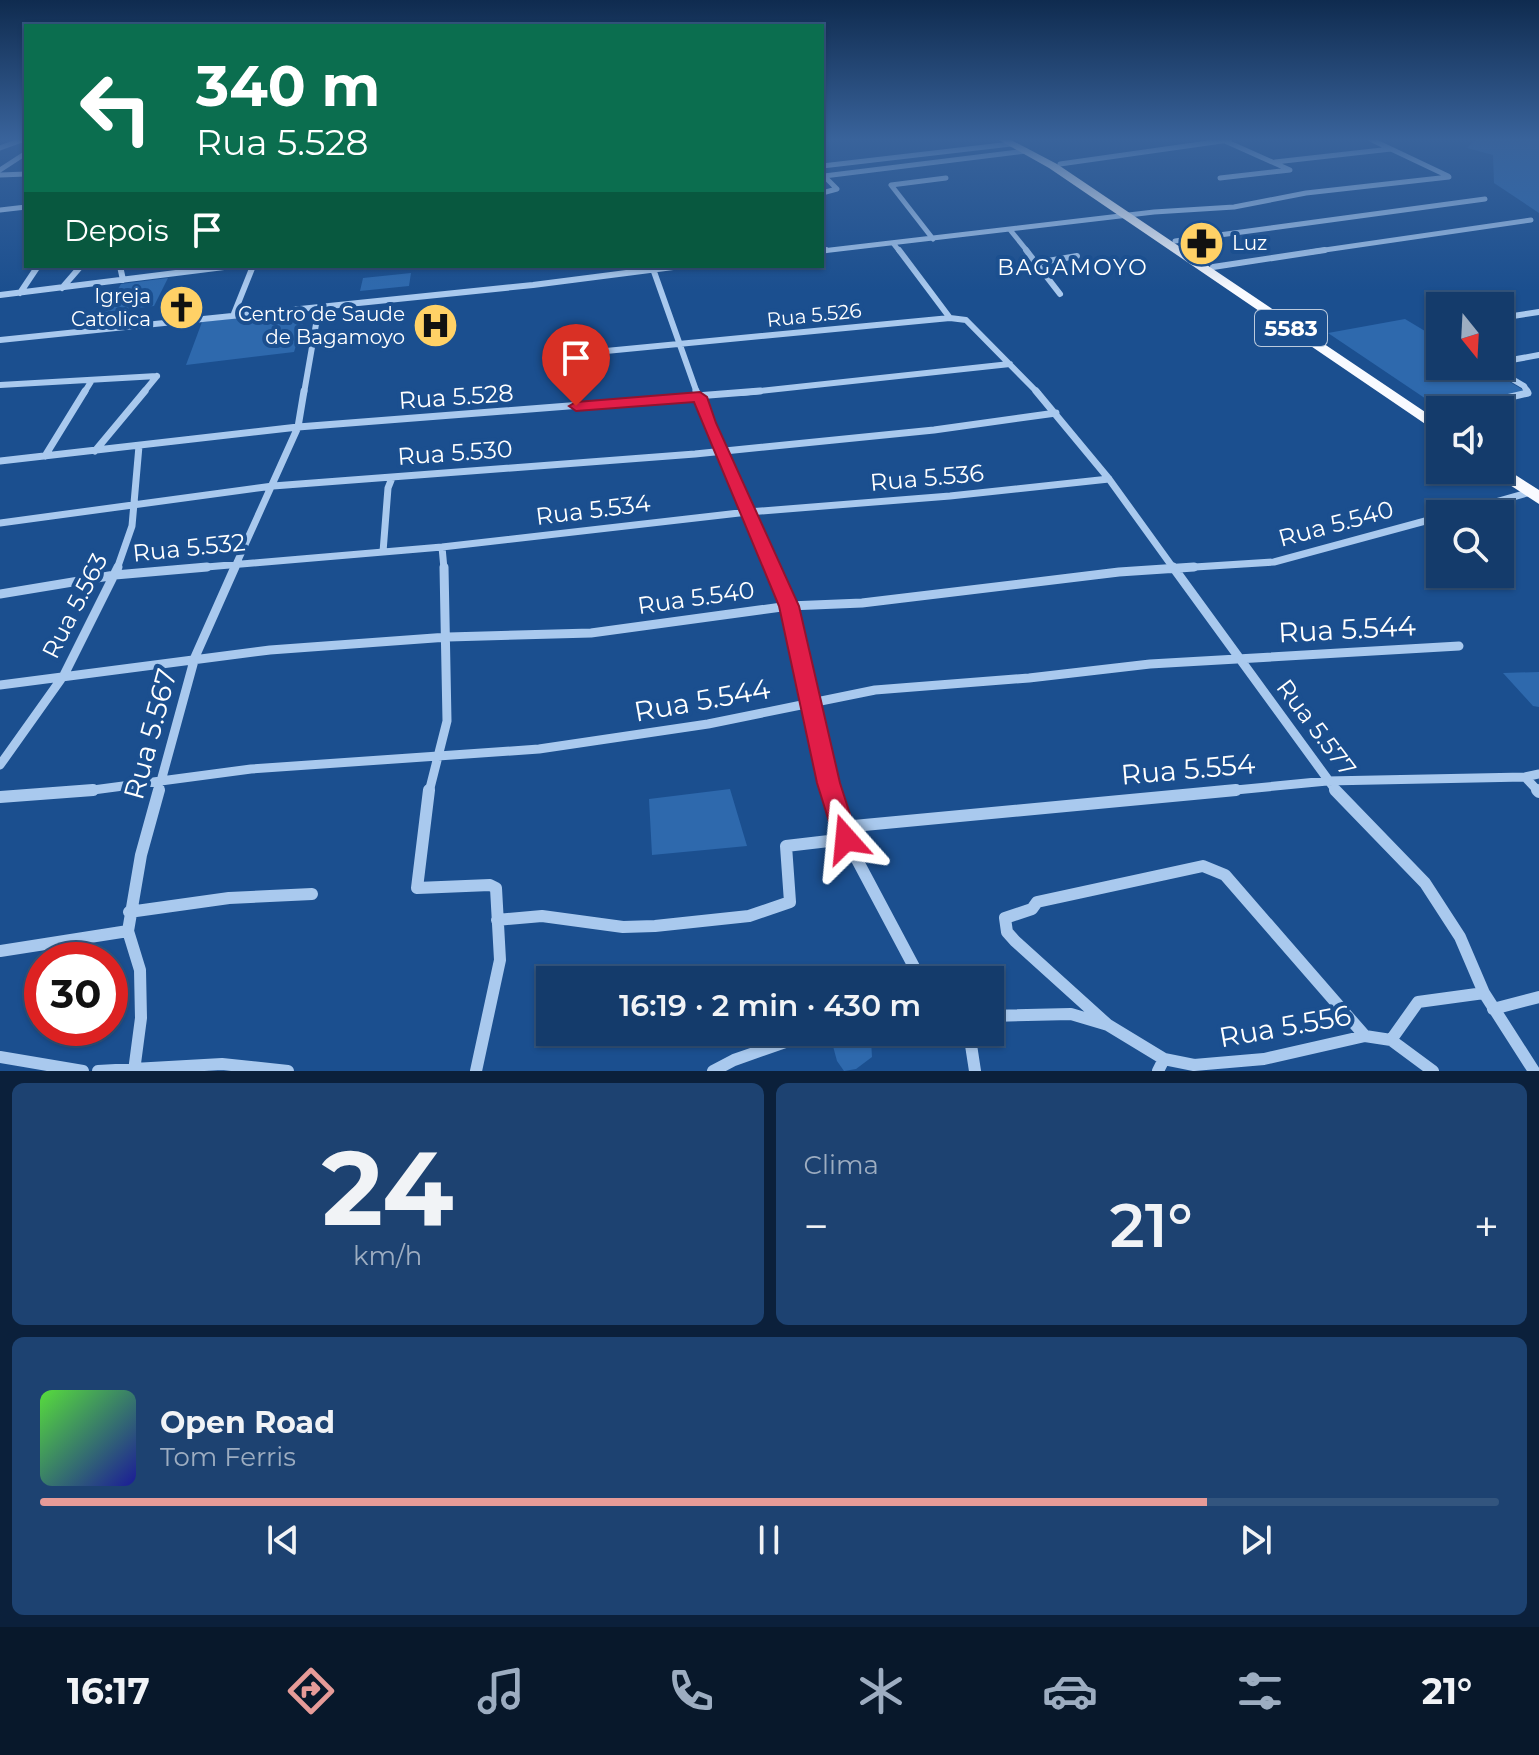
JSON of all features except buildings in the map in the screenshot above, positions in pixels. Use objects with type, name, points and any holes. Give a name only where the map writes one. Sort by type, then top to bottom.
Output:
[{"type":"highway","points":[[1094,190],[1112,200]]},
{"type":"highway","points":[[1098,190],[1112,200]]},
{"type":"highway","name":"5583","points":[[1112,200],[1426,419]]},
{"type":"highway","name":"5583","points":[[1131,215],[1175,241],[1426,409]]},
{"type":"highway","points":[[1514,473],[1536,493]]},
{"type":"highway","points":[[1514,479],[1536,493]]},
{"type":"street","points":[[895,190],[933,239]]},
{"type":"street","points":[[824,251],[1131,215],[1234,207],[1333,190]]},
{"type":"street","points":[[1175,241],[1485,199]]},
{"type":"street","points":[[0,210],[24,207]]},
{"type":"street","points":[[0,216],[10,208]]},
{"type":"street","points":[[1213,267],[1531,220]]},
{"type":"street","points":[[1011,231],[1060,294]]},
{"type":"street","points":[[893,243],[950,318]]},
{"type":"street","points":[[1036,263],[1077,256]]},
{"type":"street","points":[[20,293],[37,268]]},
{"type":"street","points":[[62,288],[79,268]]},
{"type":"street","points":[[120,268],[123,280]]},
{"type":"street","points":[[0,295],[204,268]]},
{"type":"street","points":[[233,316],[252,268]]},
{"type":"street","points":[[0,341],[652,268],[721,450],[789,606],[828,783],[844,833],[914,966]]},
{"type":"street","name":"Rua 5.567","points":[[134,1070],[141,1018],[140,970],[128,931],[141,855],[195,657],[240,563],[298,427],[319,307]]},
{"type":"street","points":[[1514,316],[1539,312]]},
{"type":"street","name":"Rua 5.526","points":[[554,356],[950,318]]},
{"type":"street","name":"Rua 5.577","points":[[950,318],[966,320],[1056,413],[1109,479],[1327,781],[1435,895],[1460,937],[1484,993],[1534,1071]]},
{"type":"street","points":[[1514,359],[1539,355]]},
{"type":"street","name":"Rua 5.528","points":[[0,461],[298,427],[700,397],[1010,364]]},
{"type":"street","points":[[0,385],[157,376],[95,451]]},
{"type":"street","points":[[45,456],[92,380]]},
{"type":"street","points":[[1514,380],[1524,386],[1528,393],[1514,396]]},
{"type":"street","name":"Rua 5.530","points":[[0,523],[273,486],[721,450],[934,430],[1056,413]]},
{"type":"street","name":"Rua 5.563","points":[[0,765],[64,675],[126,550],[134,507],[139,446]]},
{"type":"street","points":[[383,552],[388,488],[392,478]]},
{"type":"street","name":"Rua 5.536","points":[[748,512],[950,496],[1109,479]]},
{"type":"street","points":[[1510,500],[1536,493]]},
{"type":"street","name":"Rua 5.534","points":[[383,552],[748,512]]},
{"type":"street","name":"Rua 5.540","points":[[0,685],[195,657],[448,637],[591,633],[789,606],[899,600],[1172,567],[1238,565],[1301,557],[1426,521]]},
{"type":"street","points":[[442,547],[448,637],[447,721],[421,833],[417,888],[494,886],[500,960],[476,1071]]},
{"type":"street","name":"Rua 5.532","points":[[0,594],[115,575],[383,552]]},
{"type":"street","name":"Rua 5.544","points":[[0,797],[75,792],[251,769],[539,749],[608,740],[875,690],[1029,678],[1150,664],[1459,646]]},
{"type":"street","name":"Rua 5.554","points":[[497,920],[542,916],[623,927],[749,916],[790,902],[786,846],[844,833],[1327,781],[1525,777],[1539,774]]},
{"type":"street","points":[[1525,777],[1539,792]]},
{"type":"street","points":[[1108,1025],[1015,941],[1007,932],[1005,918],[1032,909],[1037,902],[1194,866],[1208,866],[1225,875],[1365,1036]]},
{"type":"street","points":[[129,912],[229,898],[312,894]]},
{"type":"street","points":[[0,951],[128,931]]},
{"type":"street","points":[[1433,1071],[1391,1040],[1418,1002],[1484,993]]},
{"type":"street","points":[[1493,1009],[1539,997]]},
{"type":"street","name":"Rua 5.556","points":[[1004,1016],[1071,1014],[1108,1025],[1161,1065],[1196,1068],[1264,1059],[1365,1036],[1391,1040]]},
{"type":"street","points":[[713,1071],[774,1046]]},
{"type":"street","points":[[971,1046],[975,1071]]},
{"type":"street","points":[[0,1057],[83,1071]]},
{"type":"street","points":[[98,1071],[222,1064],[288,1071]]},
{"type":"shaded area","points":[[1504,190],[1539,190],[1539,213]]},
{"type":"shaded area","points":[[411,273],[409,286],[360,291],[363,278]]},
{"type":"shaded area","points":[[168,278],[154,306],[104,312],[121,284]]},
{"type":"shaded area","points":[[307,310],[294,352],[186,365],[202,322]]},
{"type":"shaded area","points":[[1405,319],[1426,332],[1426,380],[1507,380],[1525,391],[1502,396],[1426,396],[1426,399],[1328,333]]},
{"type":"shaded area","points":[[1539,672],[1539,707],[1533,706],[1503,673]]},
{"type":"shaded area","points":[[730,789],[747,846],[652,855],[649,799]]},
{"type":"shaded area","points":[[833,1046],[871,1046],[872,1057],[856,1069],[844,1071]]},
{"type":"place","name":"Luz","points":[[1201,243]]},
{"type":"place","name":"Igreja Catolica","points":[[182,308]]},
{"type":"place","name":"Centro de Saude de Bagamoyo","points":[[436,325]]},
{"type":"district","name":"BAGAMOYO","points":[[1073,267]]},
{"type":"route","points":[[576,406],[700,397],[708,423],[789,606],[828,783],[846,839]]}]
